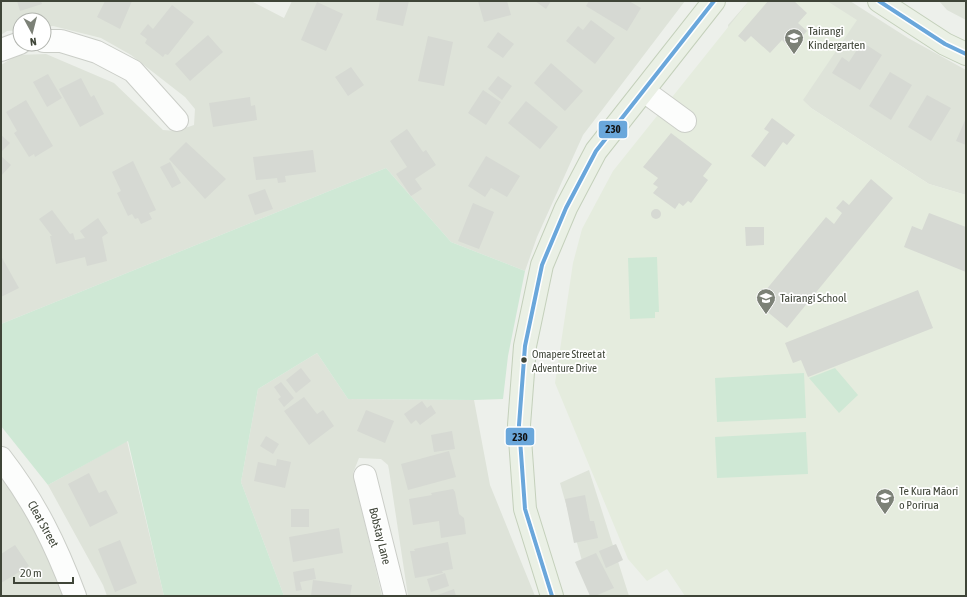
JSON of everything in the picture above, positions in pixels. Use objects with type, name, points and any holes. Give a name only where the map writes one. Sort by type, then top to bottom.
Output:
[{"type":"main road","points":[[552,596],[525,509],[519,425],[525,346],[542,265],[566,208],[596,151],[644,92],[714,1]]},
{"type":"main road","points":[[881,2],[945,44],[966,54]]},
{"type":"street","points":[[52,41],[61,41],[97,52],[133,71],[177,120]]},
{"type":"street","points":[[1,50],[12,46]]},
{"type":"street","points":[[644,92],[685,121]]},
{"type":"street","name":"Cleat Street","points":[[1,458],[34,506],[58,551],[76,596]]},
{"type":"street","name":"Bobstay Lane","points":[[365,476],[395,596]]},
{"type":"shaded area","points":[[1,1],[251,1],[284,18],[292,1],[685,1],[583,135],[537,237],[525,271],[451,242],[386,168],[1,324],[1,65],[17,55],[46,54],[114,83],[163,130],[176,131],[194,125],[195,109],[185,97],[131,55],[101,38],[52,26],[52,12],[12,12],[12,31],[7,31],[1,35]]},
{"type":"shaded area","points":[[749,1],[850,1],[908,38],[966,70],[966,195],[929,184],[811,108],[730,34],[728,25]]},
{"type":"shaded area","name":"Tairangi School","points":[[749,1],[827,1],[857,20],[803,100],[811,108],[929,184],[966,195],[966,596],[685,596],[667,569],[647,581],[628,559],[555,383],[573,263],[582,229],[613,171]]},
{"type":"shaded area","points":[[939,1],[966,1],[966,20],[947,10]]},
{"type":"shaded area","points":[[317,353],[348,399],[474,400],[490,485],[535,596],[408,596],[388,465],[381,459],[359,458],[353,473],[382,596],[284,596],[241,482],[258,389]]},
{"type":"shaded area","points":[[127,441],[164,596],[107,596],[103,585],[48,485]]},
{"type":"shaded area","points":[[1,469],[71,596],[1,596]]},
{"type":"shaded area","points":[[589,470],[629,596],[592,596],[560,483]]},
{"type":"green space","points":[[386,168],[451,242],[525,271],[508,356],[503,399],[348,399],[317,353],[258,389],[241,482],[284,596],[164,596],[128,441],[48,485],[1,426],[1,324]]},
{"type":"green space","points":[[657,257],[659,312],[655,312],[655,318],[630,319],[628,258]]},
{"type":"green space","points":[[835,368],[858,395],[839,413],[809,378]]},
{"type":"green space","points":[[804,373],[806,418],[717,422],[715,378]]},
{"type":"green space","points":[[806,432],[808,474],[717,478],[715,437]]},
{"type":"building","points":[[17,1],[41,1],[42,4],[20,11]]},
{"type":"building","points":[[105,1],[132,1],[120,29],[97,17]]},
{"type":"building","points":[[380,1],[409,1],[403,26],[376,20]]},
{"type":"building","points":[[478,1],[507,1],[511,15],[484,22]]},
{"type":"building","points":[[535,1],[551,1],[546,9]]},
{"type":"building","points":[[589,1],[629,1],[641,8],[627,31],[586,6]]},
{"type":"building","points":[[768,1],[794,1],[807,13],[798,23],[807,31],[791,49],[782,40],[770,53],[751,36],[745,42],[738,36]]},
{"type":"building","points":[[317,2],[343,14],[326,51],[301,40]]},
{"type":"building","points":[[172,5],[194,22],[168,55],[165,54],[163,57],[145,43],[147,39],[140,34],[148,24],[153,29]]},
{"type":"building","points":[[591,20],[615,38],[595,64],[566,41],[578,26],[583,30]]},
{"type":"building","points":[[498,32],[514,44],[503,58],[487,47]]},
{"type":"building","points":[[208,35],[223,52],[190,81],[175,64]]},
{"type":"building","points":[[428,36],[453,42],[444,86],[418,81]]},
{"type":"building","points":[[862,42],[882,55],[860,90],[832,73],[842,57],[849,62]]},
{"type":"building","points":[[551,63],[583,91],[565,111],[534,83]]},
{"type":"building","points":[[351,67],[364,85],[348,96],[335,77]]},
{"type":"building","points":[[890,72],[912,85],[891,120],[869,106]]},
{"type":"building","points":[[48,74],[62,98],[47,107],[33,82]]},
{"type":"building","points":[[498,76],[512,86],[502,100],[488,89]]},
{"type":"building","points":[[81,78],[91,97],[94,95],[104,114],[80,127],[59,89]]},
{"type":"building","points":[[483,90],[501,102],[486,125],[468,113]]},
{"type":"building","points":[[927,95],[951,108],[931,141],[908,127]]},
{"type":"building","points":[[250,97],[251,106],[255,105],[257,120],[213,127],[209,103]]},
{"type":"building","points":[[26,100],[53,146],[35,157],[34,154],[29,157],[14,133],[17,131],[6,112]]},
{"type":"building","points":[[526,101],[558,127],[540,149],[508,123]]},
{"type":"building","points":[[772,118],[795,135],[787,145],[783,142],[765,167],[751,156],[769,132],[764,129]]},
{"type":"building","points":[[966,118],[966,145],[956,141]]},
{"type":"building","points":[[407,129],[423,152],[426,150],[436,165],[415,179],[422,189],[411,196],[396,174],[407,167],[390,141]]},
{"type":"building","points":[[671,133],[712,164],[703,176],[708,180],[691,203],[688,201],[683,206],[679,203],[675,209],[653,193],[658,187],[653,184],[658,178],[643,167]]},
{"type":"building","points":[[1,135],[10,143],[1,152]]},
{"type":"building","points":[[186,142],[226,179],[205,199],[169,159]]},
{"type":"building","points":[[313,150],[316,172],[285,176],[286,182],[278,183],[277,178],[256,180],[253,157]]},
{"type":"building","points":[[1,156],[11,165],[1,176]]},
{"type":"building","points":[[486,156],[520,176],[507,197],[491,188],[485,197],[468,186]]},
{"type":"building","points":[[133,161],[156,210],[149,213],[152,219],[141,224],[138,218],[135,219],[132,214],[128,216],[117,193],[121,191],[112,172]]},
{"type":"building","points":[[170,162],[181,183],[172,188],[160,167]]},
{"type":"building","points":[[871,179],[893,198],[787,328],[764,309],[770,303],[761,296],[826,217],[834,224],[842,213],[836,208],[843,200],[849,205]]},
{"type":"building","points":[[265,189],[273,209],[255,215],[248,195]]},
{"type":"building","points":[[473,203],[494,212],[479,249],[458,241]]},
{"type":"building","points":[[654,209],[658,209],[660,210],[660,218],[654,219],[651,216],[651,212]]},
{"type":"building","points":[[52,210],[70,234],[73,233],[75,240],[85,238],[80,231],[98,218],[108,233],[102,237],[107,261],[87,266],[85,257],[56,264],[50,236],[52,236],[39,219]]},
{"type":"building","points":[[929,213],[966,227],[966,272],[904,247],[912,226],[922,230]]},
{"type":"building","points":[[745,227],[764,227],[764,245],[746,246]]},
{"type":"building","points":[[1,256],[19,288],[1,297]]},
{"type":"building","points":[[918,290],[933,328],[808,377],[801,360],[793,363],[785,343]]},
{"type":"building","points":[[301,368],[311,381],[296,393],[286,380]]},
{"type":"building","points":[[281,382],[294,398],[284,407],[278,399],[281,397],[274,387]]},
{"type":"building","points":[[304,397],[317,414],[323,410],[334,426],[309,445],[284,411]]},
{"type":"building","points":[[422,401],[427,408],[431,405],[436,413],[420,425],[416,420],[411,424],[404,414]]},
{"type":"building","points":[[366,410],[394,421],[385,443],[357,431]]},
{"type":"building","points":[[452,431],[455,449],[434,452],[431,435]]},
{"type":"building","points":[[266,436],[279,444],[273,454],[260,446]]},
{"type":"building","points":[[449,451],[456,477],[408,490],[401,464]]},
{"type":"building","points":[[277,459],[291,462],[285,488],[254,481],[258,462],[276,466]]},
{"type":"building","points":[[89,473],[99,493],[106,490],[118,513],[90,527],[68,484]]},
{"type":"building","points":[[453,489],[455,492],[459,514],[464,518],[466,534],[441,538],[439,521],[413,525],[409,499]]},
{"type":"building","points":[[585,495],[590,521],[594,521],[598,538],[574,543],[565,499]]},
{"type":"building","points":[[291,509],[309,509],[309,527],[291,527]]},
{"type":"building","points":[[339,528],[343,553],[293,562],[289,537]]},
{"type":"building","points":[[120,540],[137,583],[115,592],[98,549]]},
{"type":"building","points":[[448,542],[453,569],[442,571],[443,573],[415,578],[410,551]]},
{"type":"building","points":[[616,544],[623,560],[606,568],[599,551]]},
{"type":"building","points":[[15,545],[29,566],[1,583],[1,554]]},
{"type":"building","points":[[596,553],[614,588],[595,596],[590,596],[575,562]]},
{"type":"building","points":[[314,568],[316,579],[300,582],[302,590],[296,591],[293,572]]},
{"type":"building","points":[[445,573],[449,586],[431,592],[427,579]]},
{"type":"building","points":[[313,580],[352,585],[350,596],[311,596]]},
{"type":"building","points":[[454,589],[456,596],[435,596]]},
{"type":"transit line","name":"230","points":[[552,596],[525,509],[519,425],[525,346],[542,265],[566,208],[596,151],[714,1]]},
{"type":"transit line","name":"230","points":[[879,1],[945,44],[966,54]]},
{"type":"place","name":"Tairangi Kindergarten","points":[[794,55]]},
{"type":"place","name":"Tairangi School","points":[[766,315]]},
{"type":"place","name":"Omapere Street at Adventure Drive","points":[[524,360]]},
{"type":"place","name":"Te Kura Māori o Porirua","points":[[885,515]]}]
